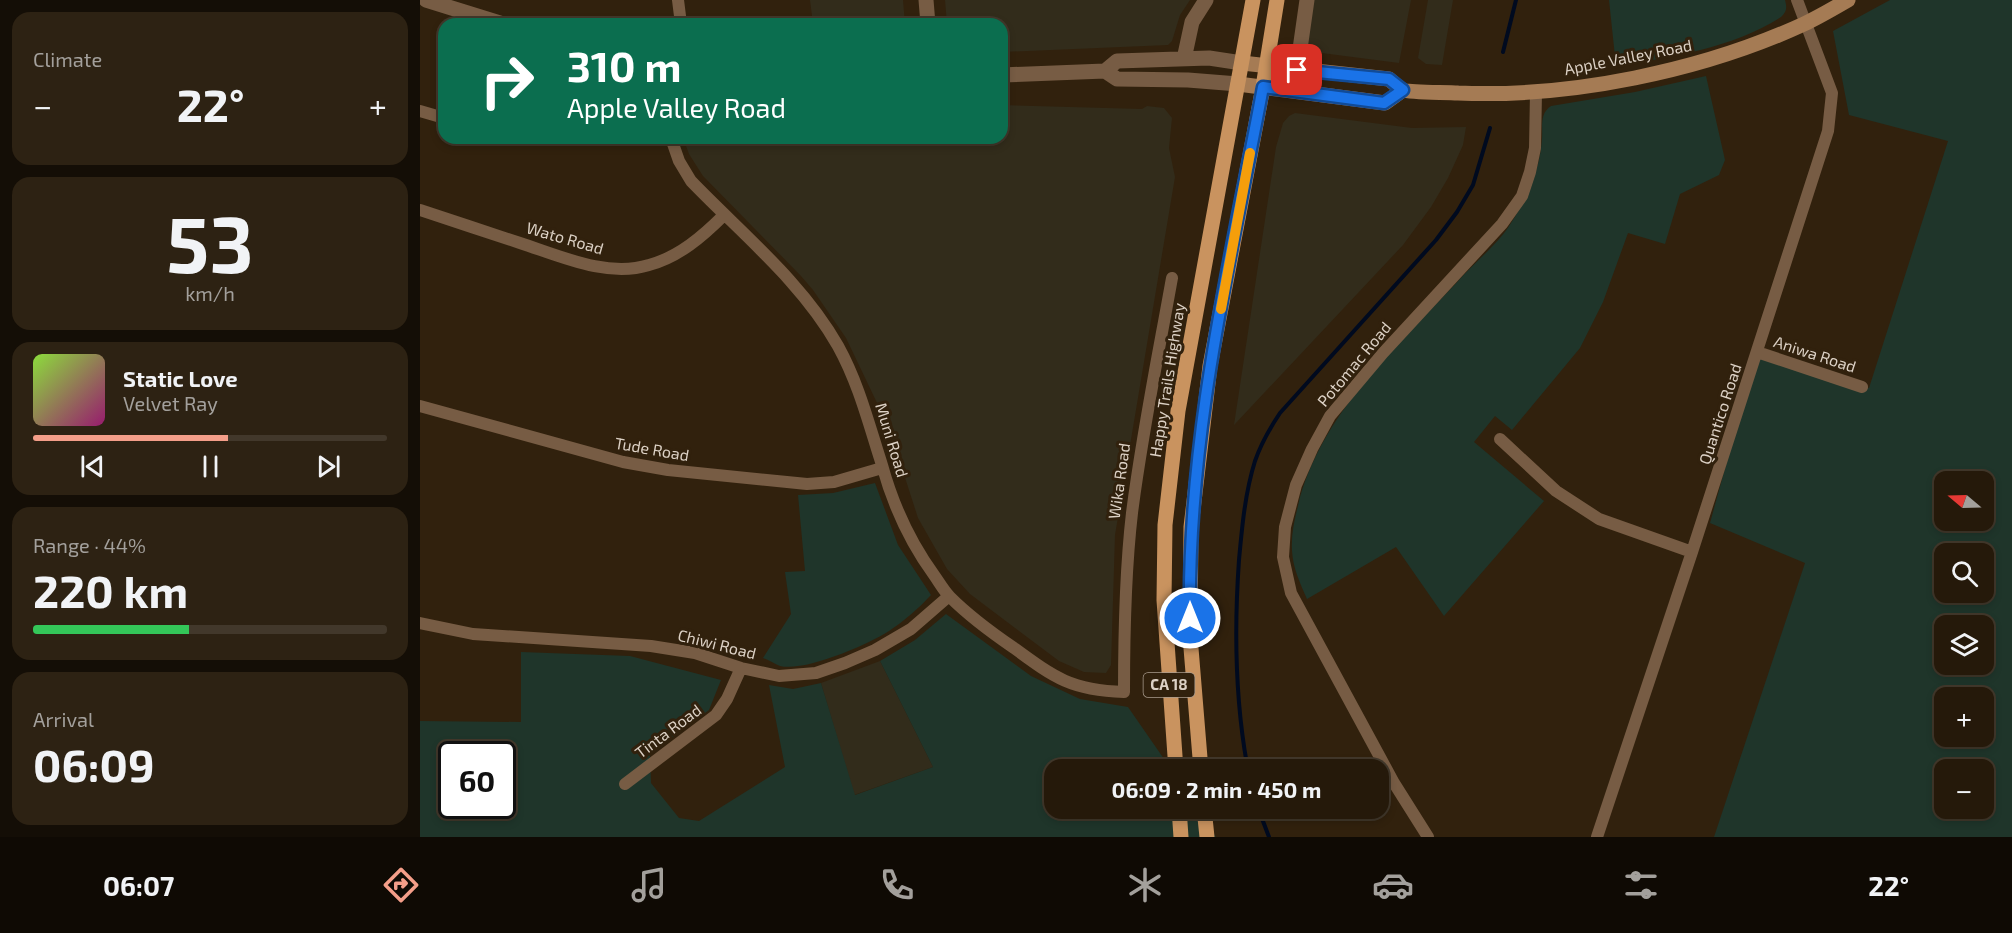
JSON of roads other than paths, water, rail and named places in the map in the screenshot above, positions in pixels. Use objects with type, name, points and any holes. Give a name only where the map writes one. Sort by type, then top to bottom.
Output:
[{"type":"main road","name":"Happy Trails Highway","points":[[1175,759],[1164,600],[1165,525],[1178,411],[1253,0]]},
{"type":"main road","name":"CA 18","points":[[1200,759],[1190,636],[1191,527],[1210,366],[1267,66],[1277,0]]},
{"type":"main road","name":"Apple Valley Road","points":[[1242,63],[1389,79],[1403,90],[1498,94],[1536,92],[1611,82],[1675,68],[1743,49],[1805,24],[1848,0]]},
{"type":"main road","name":"Apple Valley Road","points":[[1238,84],[1384,103],[1403,90]]},
{"type":"main road","points":[[1180,819],[1182,837]]},
{"type":"main road","points":[[1205,819],[1207,837]]},
{"type":"street","points":[[426,0],[484,18]]},
{"type":"street","points":[[678,0],[680,18]]},
{"type":"street","points":[[926,0],[928,18]]},
{"type":"street","points":[[1184,59],[1192,22],[1206,0]]},
{"type":"street","points":[[1297,70],[1307,0]]},
{"type":"street","name":"Quantico Road","points":[[1597,837],[1828,131],[1832,93],[1797,0]]},
{"type":"street","name":"Apple Valley Road","points":[[1105,71],[1117,61],[1209,58],[1242,63]]},
{"type":"street","name":"Apple Valley Road","points":[[1008,75],[1105,71],[1117,79],[1188,80],[1238,84]]},
{"type":"street","name":"Potomac Road","points":[[1428,837],[1394,783],[1291,593],[1283,557],[1285,527],[1296,484],[1330,416],[1383,353],[1502,224],[1522,196],[1535,148],[1536,92]]},
{"type":"street","points":[[420,111],[438,116]]},
{"type":"street","name":"Muni Road","points":[[673,144],[679,161],[691,181],[802,293],[826,326],[849,367],[902,522],[922,558],[949,596],[992,632],[1051,675],[1075,686],[1096,691],[1124,692]]},
{"type":"street","name":"Wato Road","points":[[420,210],[588,265],[631,268],[648,266],[667,259],[699,239],[724,215]]},
{"type":"street","name":"Wika Road","points":[[1124,692],[1124,605],[1132,514],[1172,278]]},
{"type":"street","name":"Aniwa Road","points":[[1757,352],[1862,387]]},
{"type":"street","name":"Tude Road","points":[[420,406],[623,462],[668,470],[807,484],[834,482],[882,468]]},
{"type":"street","points":[[1500,439],[1556,491],[1599,519],[1692,552]]},
{"type":"street","name":"Chiwi Road","points":[[420,623],[473,634],[651,646],[695,653],[741,668],[779,676],[816,673],[874,650],[911,629],[949,596]]},
{"type":"street","name":"Tinta Road","points":[[625,784],[716,715],[727,699],[741,668]]},
{"type":"waterway","points":[[1503,52],[1516,0]]},
{"type":"waterway","points":[[1246,759],[1238,692],[1236,613],[1243,523],[1249,485],[1260,448],[1280,413],[1436,240],[1457,212],[1473,185],[1490,128]]},
{"type":"waterway","points":[[1262,819],[1269,837]]}]
